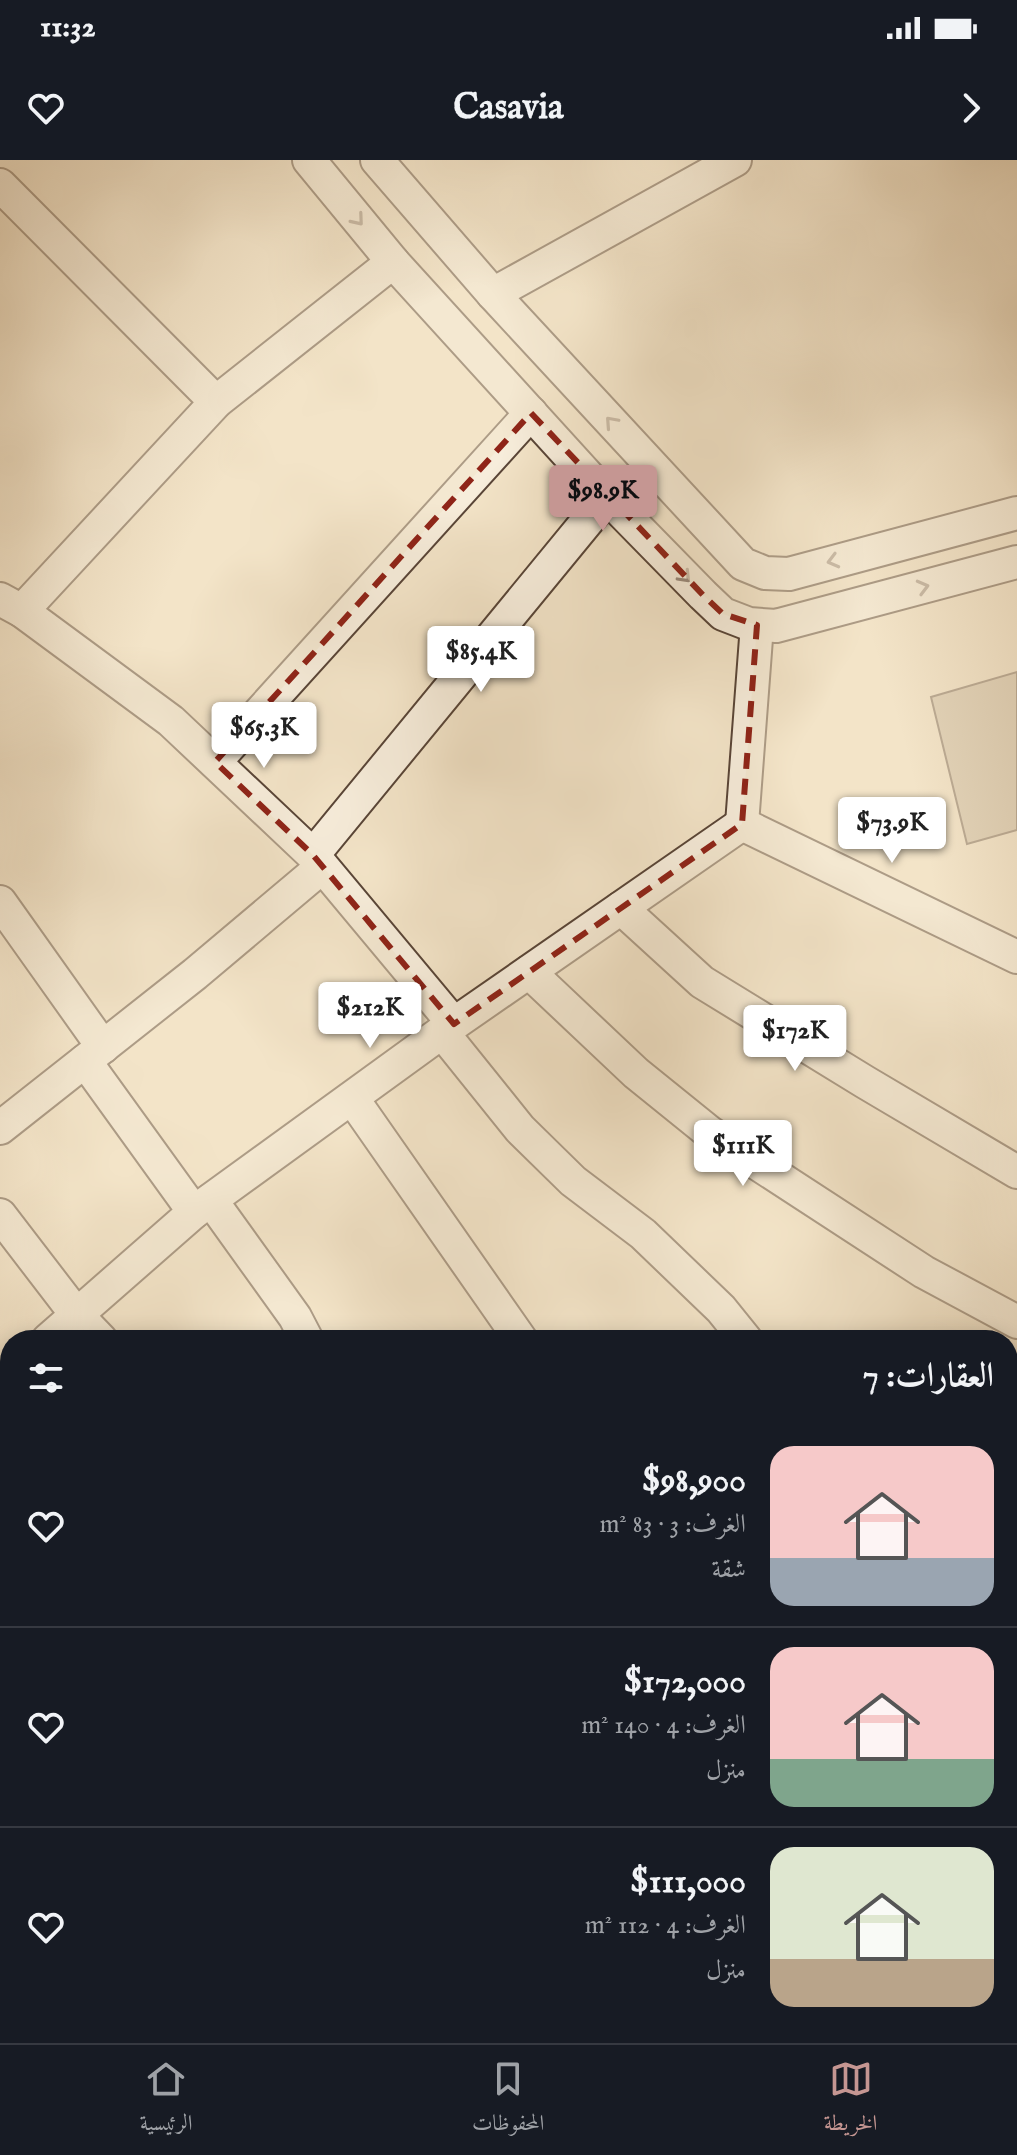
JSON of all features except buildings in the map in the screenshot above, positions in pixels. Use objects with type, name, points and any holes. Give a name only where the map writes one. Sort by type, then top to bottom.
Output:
[{"type":"street","points":[[309,160],[393,262],[607,497],[723,614],[757,625],[776,626],[1017,562]]},
{"type":"street","points":[[377,160],[493,294],[743,564],[765,573],[789,574],[1017,513]]},
{"type":"street","points":[[493,294],[735,160]]},
{"type":"street","points":[[0,185],[216,402]]},
{"type":"street","points":[[393,262],[216,402],[11,605],[171,721],[317,861],[448,1028],[520,1129],[573,1181],[643,1234],[721,1309],[738,1330]]},
{"type":"street","points":[[215,762],[531,413]]},
{"type":"street","points":[[0,1128],[195,974],[317,861],[607,497]]},
{"type":"street","points":[[742,824],[757,625]]},
{"type":"street","points":[[59,1330],[203,1206],[448,1028],[742,824]]},
{"type":"street","points":[[742,824],[1017,957]]},
{"type":"street","points":[[0,902],[94,1054],[203,1206],[295,1317],[302,1330]]},
{"type":"street","points":[[621,908],[702,982],[1017,1172]]},
{"type":"street","points":[[529,972],[636,1073],[709,1132],[924,1272],[1017,1322]]},
{"type":"street","points":[[352,1098],[514,1330]]},
{"type":"street","points":[[0,1215],[91,1330]]},
{"type":"highlighted area","points":[[531,413],[723,614],[757,625],[742,824],[454,1024],[313,855],[215,762]]},
{"type":"shaded area","points":[[1017,672],[1017,830],[967,844],[931,697]]}]
